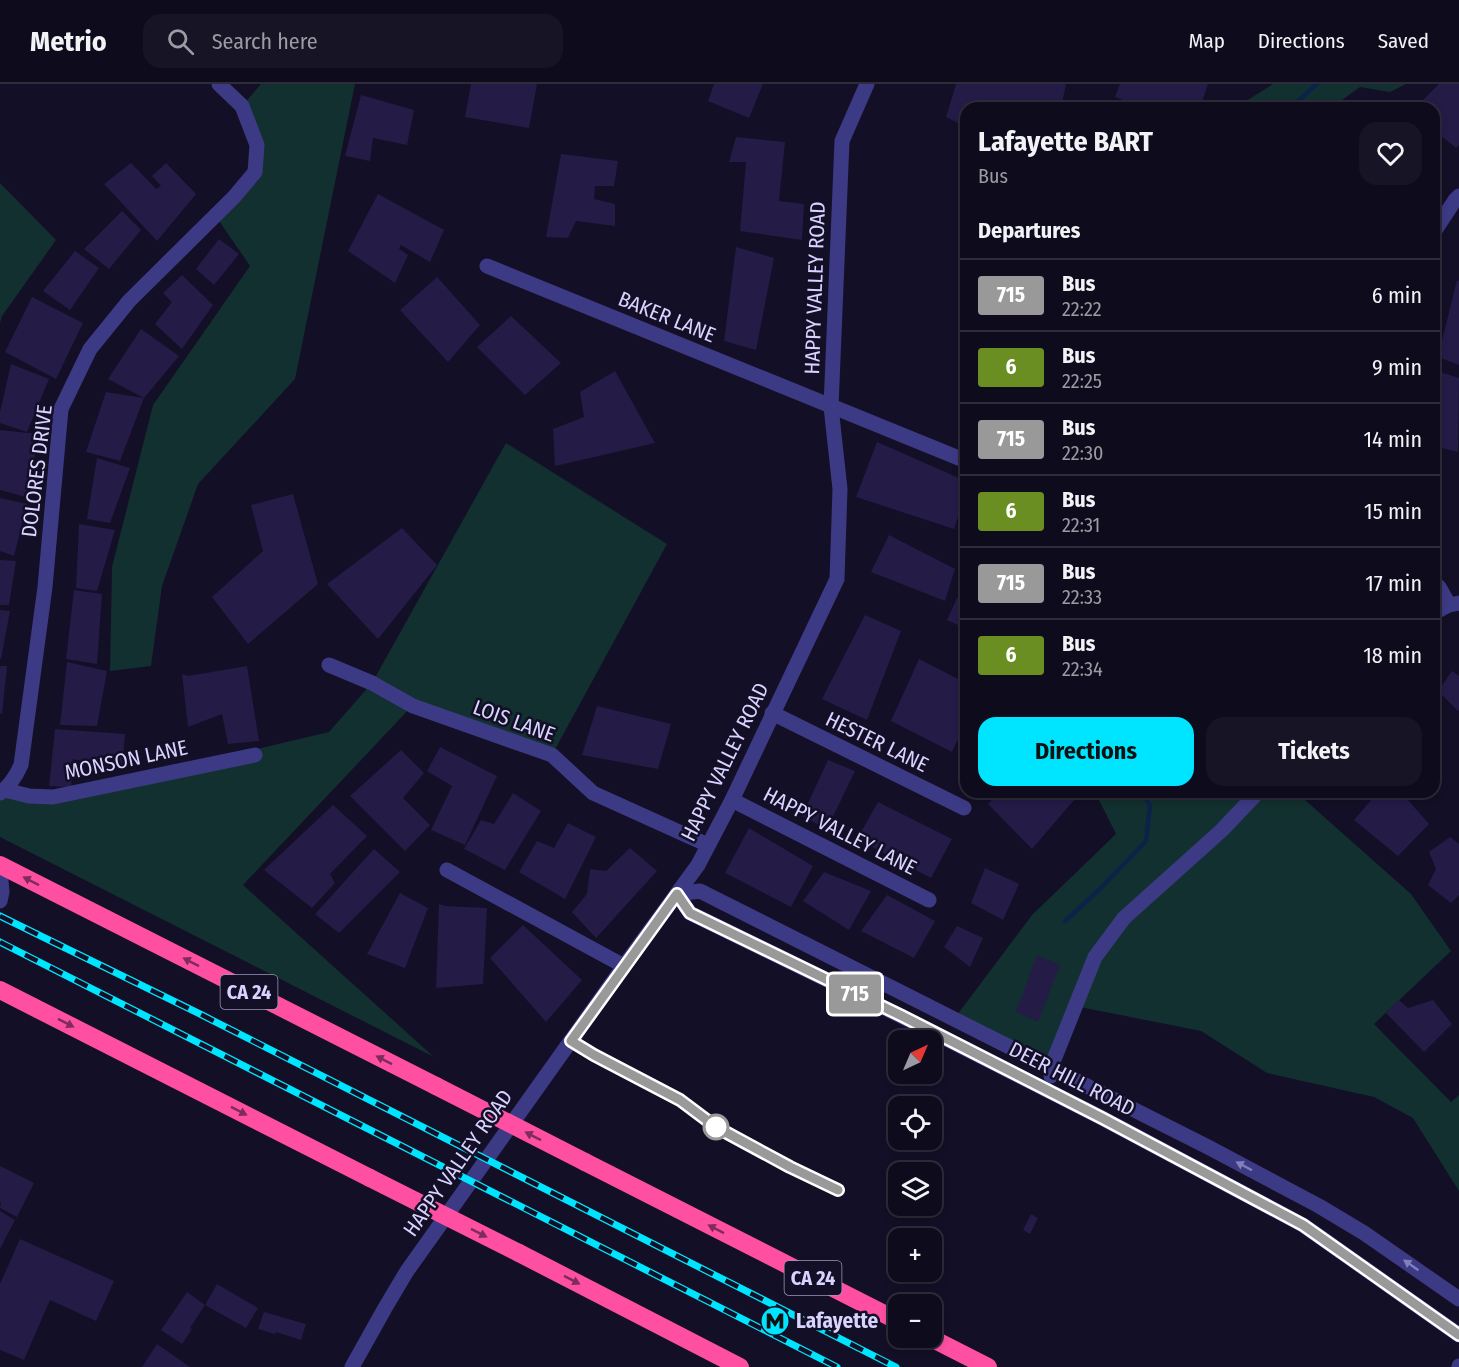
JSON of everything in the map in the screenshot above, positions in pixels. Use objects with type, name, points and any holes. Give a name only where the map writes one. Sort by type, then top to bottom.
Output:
[{"type":"highway","name":"CA 24","points":[[0,865],[888,1316]]},
{"type":"highway","points":[[7,993],[740,1367]]},
{"type":"highway","points":[[942,1344],[988,1367]]},
{"type":"highway","points":[[698,1345],[722,1367]]},
{"type":"street","name":"DOLORES DRIVE","points":[[3,791],[16,777],[21,765],[45,587],[61,409],[90,349],[129,301],[234,197],[255,172],[257,145],[242,106],[219,84]]},
{"type":"street","name":"HAPPY VALLEY ROAD","points":[[352,1367],[407,1270],[698,865],[732,800],[837,579],[840,489],[831,407],[842,141],[867,84]]},
{"type":"street","points":[[1440,223],[1459,196]]},
{"type":"street","name":"BAKER LANE","points":[[487,266],[960,459]]},
{"type":"street","points":[[1440,588],[1454,604],[1440,611]]},
{"type":"street","name":"LOIS LANE","points":[[329,665],[372,683],[412,706],[552,755],[593,793],[708,845]]},
{"type":"street","name":"HESTER LANE","points":[[772,713],[964,808]]},
{"type":"street","name":"MONSON LANE","points":[[3,791],[29,796],[53,797],[255,755]]},
{"type":"street","points":[[1053,1094],[1051,1067],[1095,957],[1124,918],[1222,830],[1252,798]]},
{"type":"street","name":"HAPPY VALLEY LANE","points":[[732,800],[929,900]]},
{"type":"street","points":[[447,870],[624,966]]},
{"type":"street","points":[[0,871],[2,892],[0,901]]},
{"type":"street","name":"DEER HILL ROAD","points":[[1459,1299],[1364,1233],[1208,1147],[700,891],[677,894],[690,913],[902,1016],[1102,1118],[1303,1225],[1459,1335]]},
{"type":"green space","points":[[261,84],[355,84],[295,379],[198,484],[162,586],[151,666],[110,671],[112,567],[153,405],[250,266],[215,215],[255,172],[242,106]]},
{"type":"green space","points":[[1273,84],[1406,84],[1390,92],[1360,87],[1339,102],[1244,102]]},
{"type":"green space","points":[[0,183],[56,240],[2,316],[0,323]]},
{"type":"green space","points":[[506,443],[667,544],[552,755],[412,706],[243,885],[434,1057],[0,837],[0,793],[53,797],[329,732],[372,683]]},
{"type":"green space","points":[[1098,798],[1303,798],[1411,894],[1451,951],[1374,1024],[1451,1102],[1459,1095],[1459,1191],[1413,1118],[1374,1097],[1267,1073],[1201,1031],[1075,1006],[1051,1067],[954,1019],[1032,915],[1116,834]]},
{"type":"building","points":[[471,84],[537,84],[529,128],[465,117]]},
{"type":"building","points":[[714,84],[763,84],[749,118],[708,101]]},
{"type":"building","points":[[956,84],[1066,84],[1062,102],[960,102],[960,124],[946,117]]},
{"type":"building","points":[[1120,84],[1208,84],[1202,102],[1128,102],[1115,97]]},
{"type":"building","points":[[1439,84],[1459,84],[1459,145],[1456,148],[1440,135],[1440,102],[1421,102]]},
{"type":"building","points":[[361,95],[414,110],[407,145],[373,138],[370,161],[345,156]]},
{"type":"building","points":[[736,137],[785,142],[779,201],[804,204],[802,240],[740,231],[746,162],[729,162]]},
{"type":"building","points":[[561,154],[618,161],[614,186],[595,186],[594,199],[615,204],[615,226],[576,221],[568,238],[546,237]]},
{"type":"building","points":[[131,163],[156,189],[161,186],[152,176],[166,163],[196,194],[157,241],[104,184]]},
{"type":"building","points":[[378,194],[444,230],[430,262],[401,245],[399,249],[408,255],[395,283],[348,251]]},
{"type":"building","points":[[122,211],[141,230],[109,269],[84,249]]},
{"type":"building","points":[[219,239],[239,254],[214,285],[196,269]]},
{"type":"building","points":[[736,247],[774,258],[756,350],[724,341]]},
{"type":"building","points":[[75,251],[99,268],[70,310],[43,291]]},
{"type":"building","points":[[182,275],[213,305],[182,349],[155,324],[172,302],[163,293]]},
{"type":"building","points":[[437,277],[480,325],[448,362],[400,310]]},
{"type":"building","points":[[1457,280],[1459,281],[1459,365],[1440,358],[1440,349]]},
{"type":"building","points":[[32,297],[83,323],[56,379],[5,352]]},
{"type":"building","points":[[511,316],[561,363],[525,395],[477,347]]},
{"type":"building","points":[[141,329],[179,356],[144,398],[108,379]]},
{"type":"building","points":[[11,364],[49,379],[27,432],[0,423],[0,412]]},
{"type":"building","points":[[615,371],[655,443],[555,466],[553,429],[584,417],[580,392]]},
{"type":"building","points":[[1440,372],[1459,378],[1458,452],[1440,448]]},
{"type":"building","points":[[106,392],[144,398],[120,461],[86,452]]},
{"type":"building","points":[[0,430],[38,434],[29,498],[0,490]]},
{"type":"building","points":[[877,442],[960,478],[960,511],[954,529],[856,497]]},
{"type":"building","points":[[97,458],[130,468],[110,523],[87,519]]},
{"type":"building","points":[[293,494],[318,584],[248,644],[212,597],[263,551],[251,505]]},
{"type":"building","points":[[0,498],[27,504],[14,556],[0,551]]},
{"type":"building","points":[[79,524],[115,530],[97,591],[76,588]]},
{"type":"building","points":[[402,528],[437,565],[378,639],[327,584]]},
{"type":"building","points":[[889,535],[955,569],[945,601],[871,572]]},
{"type":"building","points":[[0,560],[16,561],[9,605],[0,605]]},
{"type":"building","points":[[74,590],[102,594],[97,664],[66,659]]},
{"type":"building","points":[[960,596],[960,626],[947,620],[957,598]]},
{"type":"building","points":[[0,610],[10,611],[1,659],[0,659]]},
{"type":"building","points":[[865,615],[901,631],[867,720],[822,699]]},
{"type":"building","points":[[919,659],[960,680],[960,735],[952,752],[891,721]]},
{"type":"building","points":[[67,662],[107,671],[97,726],[60,725]]},
{"type":"building","points":[[0,666],[7,666],[2,714],[0,713]]},
{"type":"building","points":[[247,666],[259,741],[228,744],[222,714],[188,727],[182,674],[188,676]]},
{"type":"building","points":[[1452,671],[1459,676],[1458,711],[1440,693],[1440,688]]},
{"type":"building","points":[[597,706],[671,724],[658,769],[582,755]]},
{"type":"building","points":[[55,729],[125,734],[122,770],[73,759],[71,787],[49,786]]},
{"type":"building","points":[[440,747],[497,776],[465,845],[431,830],[452,786],[427,771]]},
{"type":"building","points":[[401,750],[424,773],[403,798],[430,825],[405,851],[350,796]]},
{"type":"building","points":[[828,760],[855,771],[827,829],[802,816]]},
{"type":"building","points":[[513,793],[541,811],[505,870],[464,849],[481,820],[494,824]]},
{"type":"building","points":[[994,798],[1076,798],[1032,849],[988,804]]},
{"type":"building","points":[[1373,798],[1406,798],[1429,824],[1398,856],[1354,820]]},
{"type":"building","points":[[878,802],[952,839],[931,878],[857,839]]},
{"type":"building","points":[[333,805],[367,836],[330,874],[335,883],[312,908],[264,870]]},
{"type":"building","points":[[568,823],[596,837],[565,899],[519,872],[537,841],[554,848]]},
{"type":"building","points":[[749,828],[813,866],[791,907],[725,873]]},
{"type":"building","points":[[1450,837],[1459,844],[1459,895],[1451,903],[1428,885],[1436,869],[1429,852]]},
{"type":"building","points":[[630,848],[657,871],[596,938],[572,912],[587,894],[590,869],[606,871]]},
{"type":"building","points":[[374,849],[400,872],[339,933],[315,914]]},
{"type":"building","points":[[985,868],[1019,884],[1003,920],[971,903]]},
{"type":"building","points":[[824,872],[871,891],[849,930],[803,901]]},
{"type":"building","points":[[400,893],[428,908],[405,968],[367,954]]},
{"type":"building","points":[[887,895],[935,921],[914,958],[861,931]]},
{"type":"building","points":[[439,904],[487,908],[483,984],[436,988]]},
{"type":"building","points":[[523,925],[582,980],[546,1022],[490,958]]},
{"type":"building","points":[[957,926],[983,938],[970,967],[944,947]]},
{"type":"building","points":[[1037,955],[1060,965],[1038,1022],[1016,1012]]},
{"type":"building","points":[[1399,1000],[1408,1008],[1433,1000],[1452,1024],[1424,1052],[1386,1013]]},
{"type":"building","points":[[0,1166],[34,1183],[17,1217],[0,1208]]},
{"type":"building","points":[[0,1211],[15,1220],[0,1249]]},
{"type":"building","points":[[1031,1214],[1038,1218],[1030,1234],[1023,1230]]},
{"type":"building","points":[[20,1239],[114,1281],[96,1321],[50,1300],[24,1360],[0,1350],[0,1284]]},
{"type":"building","points":[[217,1284],[258,1308],[246,1328],[205,1305]]},
{"type":"building","points":[[187,1292],[205,1305],[182,1344],[161,1330]]},
{"type":"building","points":[[264,1312],[306,1324],[301,1340],[258,1329]]},
{"type":"building","points":[[157,1344],[190,1367],[142,1367]]},
{"type":"waterway","points":[[1297,102],[1317,84]]},
{"type":"waterway","points":[[1065,921],[1100,889],[1146,841],[1150,806],[1145,798]]},
{"type":"railway","points":[[0,916],[202,1015],[896,1367]]},
{"type":"railway","points":[[0,942],[837,1367]]},
{"type":"bus line","name":"715","points":[[838,1190],[716,1127],[680,1100],[571,1041],[677,894],[690,913],[902,1016],[1102,1118],[1303,1225],[1459,1335]]},
{"type":"place","name":"Lafayette","points":[[775,1321]]}]
